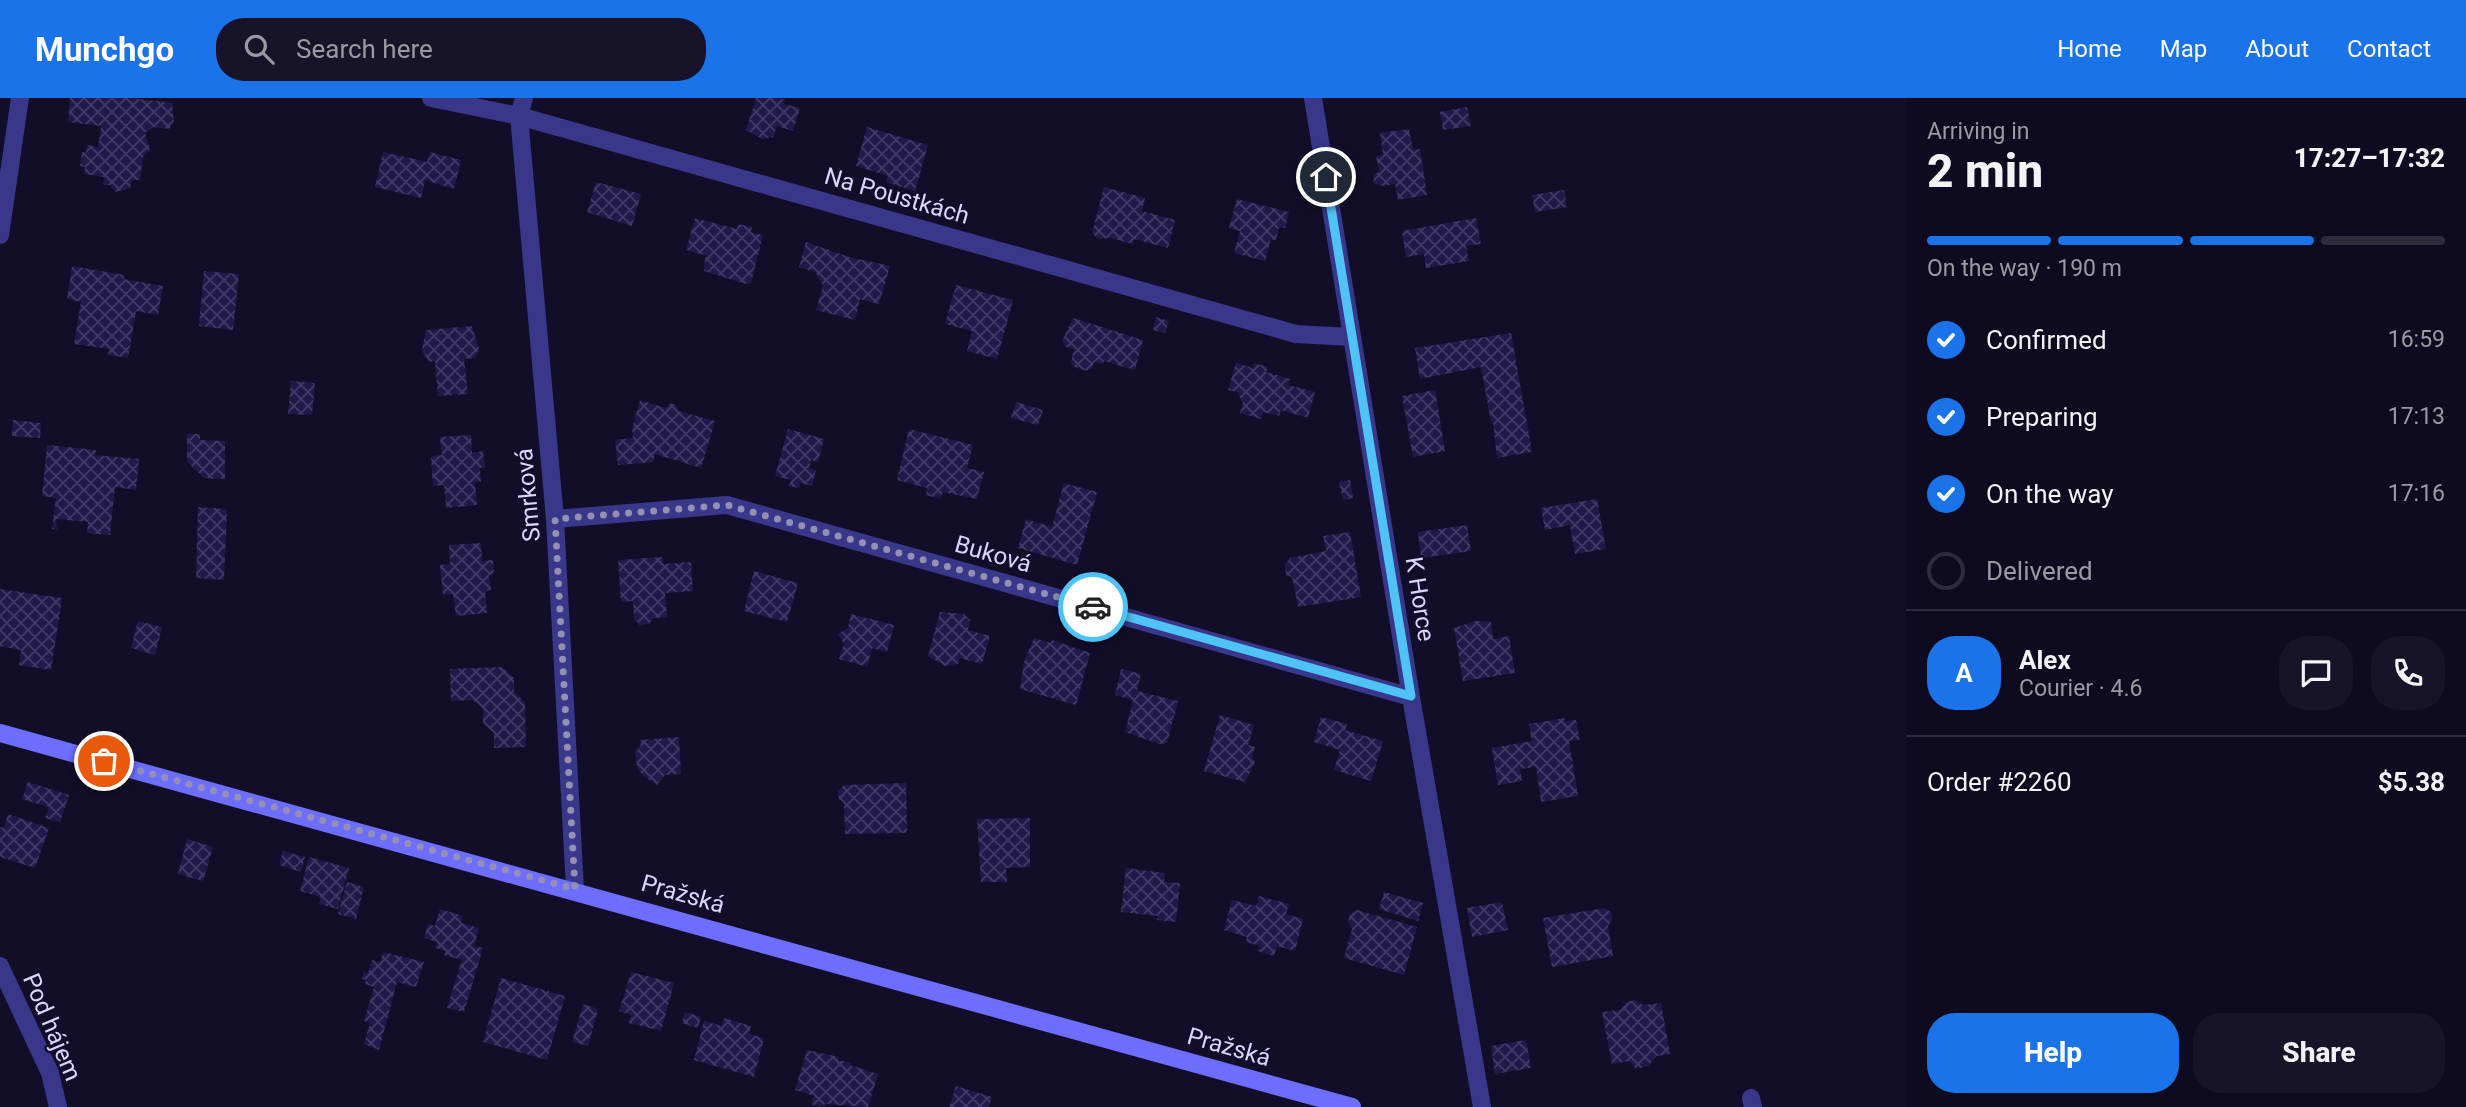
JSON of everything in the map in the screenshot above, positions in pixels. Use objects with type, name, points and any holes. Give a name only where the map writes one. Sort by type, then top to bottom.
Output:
[{"type":"main road","name":"Pražská","points":[[0,733],[575,889],[1352,1107]]},
{"type":"street","points":[[0,235],[20,98]]},
{"type":"street","name":"Na Poustkách","points":[[431,98],[519,116],[1296,334],[1351,337]]},
{"type":"street","name":"Smrková","points":[[524,98],[519,116],[555,519],[575,889]]},
{"type":"street","name":"K Horce","points":[[1313,98],[1411,696],[1482,1107]]},
{"type":"street","name":"Buková","points":[[555,519],[727,505],[1411,696]]},
{"type":"street","name":"Pod hájem","points":[[0,966],[50,1073],[58,1107]]},
{"type":"building","points":[[70,98],[131,98],[172,103],[174,122],[169,129],[153,127],[145,133],[150,150],[143,157],[140,180],[132,180],[130,188],[116,192],[110,185],[103,185],[104,177],[84,174],[85,167],[80,166],[82,152],[86,153],[87,145],[98,147],[101,126],[68,122]]},
{"type":"building","points":[[756,98],[779,98],[785,100],[784,104],[800,108],[793,131],[777,126],[773,137],[762,139],[746,130]]},
{"type":"building","points":[[1467,107],[1471,126],[1443,130],[1440,112]]},
{"type":"building","points":[[867,127],[928,145],[915,191],[886,182],[888,176],[856,166]]},
{"type":"building","points":[[1409,129],[1413,150],[1420,149],[1427,195],[1398,200],[1395,184],[1381,186],[1374,183],[1373,176],[1379,171],[1376,156],[1383,155],[1380,133]]},
{"type":"building","points":[[383,152],[427,162],[430,152],[461,160],[454,189],[425,180],[421,198],[375,187]]},
{"type":"building","points":[[596,182],[641,194],[632,226],[587,212]]},
{"type":"building","points":[[1104,187],[1145,198],[1142,211],[1175,220],[1168,248],[1134,239],[1133,244],[1110,238],[1098,239],[1092,233]]},
{"type":"building","points":[[1564,190],[1567,207],[1535,212],[1532,195]]},
{"type":"building","points":[[1237,199],[1289,212],[1285,228],[1279,227],[1276,240],[1271,239],[1265,261],[1234,253],[1240,231],[1229,228]]},
{"type":"building","points":[[695,218],[737,229],[738,224],[752,227],[751,232],[763,235],[751,283],[746,284],[704,271],[705,258],[708,256],[686,250]]},
{"type":"building","points":[[1476,218],[1481,244],[1466,246],[1469,261],[1426,268],[1424,254],[1406,257],[1402,231]]},
{"type":"building","points":[[806,242],[849,257],[890,266],[879,304],[860,299],[855,320],[816,310],[823,286],[815,272],[799,267]]},
{"type":"building","points":[[72,266],[124,275],[124,279],[163,286],[158,315],[136,311],[128,358],[108,355],[109,349],[74,344],[81,302],[67,299]]},
{"type":"building","points":[[204,271],[239,274],[233,330],[199,326]]},
{"type":"building","points":[[956,285],[1013,300],[997,359],[967,351],[972,331],[945,324]]},
{"type":"building","points":[[1156,317],[1169,321],[1165,333],[1153,330]]},
{"type":"building","points":[[1073,318],[1143,340],[1135,370],[1104,361],[1103,364],[1094,362],[1092,368],[1087,371],[1074,367],[1071,362],[1074,349],[1066,347],[1062,341]]},
{"type":"building","points":[[472,326],[479,349],[475,358],[464,359],[468,394],[438,396],[435,361],[429,362],[422,350],[426,330]]},
{"type":"building","points":[[1511,333],[1532,452],[1497,458],[1493,421],[1491,422],[1481,367],[1420,379],[1415,348]]},
{"type":"building","points":[[1236,363],[1253,368],[1254,363],[1268,367],[1266,372],[1290,379],[1288,385],[1315,392],[1308,418],[1281,410],[1279,416],[1263,412],[1261,419],[1240,413],[1243,403],[1237,392],[1228,390]]},
{"type":"building","points":[[291,381],[315,383],[312,415],[288,414]]},
{"type":"building","points":[[1435,390],[1445,451],[1413,457],[1402,396]]},
{"type":"building","points":[[640,400],[666,408],[671,403],[676,405],[678,411],[715,421],[701,468],[655,454],[653,462],[618,465],[615,440],[633,438],[632,428]]},
{"type":"building","points":[[1016,402],[1043,410],[1038,425],[1011,418]]},
{"type":"building","points":[[13,420],[41,423],[40,438],[12,436]]},
{"type":"building","points":[[788,429],[824,439],[818,462],[811,460],[809,468],[816,470],[812,486],[800,483],[799,488],[789,486],[791,480],[775,476]]},
{"type":"building","points":[[909,429],[973,445],[967,468],[984,472],[977,499],[943,492],[940,499],[926,495],[927,488],[897,480]]},
{"type":"building","points":[[187,434],[200,434],[200,440],[225,441],[225,479],[204,478],[187,462]]},
{"type":"building","points":[[471,435],[472,453],[483,451],[485,467],[480,468],[481,482],[475,482],[477,505],[446,508],[444,485],[433,486],[431,456],[442,455],[440,437]]},
{"type":"building","points":[[47,445],[96,450],[95,455],[139,459],[136,490],[115,487],[110,535],[87,533],[88,522],[56,519],[57,530],[52,529],[56,498],[42,496]]},
{"type":"building","points":[[1350,480],[1353,498],[1343,500],[1339,482]]},
{"type":"building","points":[[1064,483],[1097,492],[1077,565],[1018,548],[1026,519],[1052,527]]},
{"type":"building","points":[[1597,499],[1606,549],[1575,554],[1570,525],[1545,530],[1541,508]]},
{"type":"building","points":[[198,507],[227,509],[224,580],[196,578]]},
{"type":"building","points":[[1467,525],[1471,551],[1421,558],[1418,532]]},
{"type":"building","points":[[1350,532],[1361,597],[1298,607],[1292,577],[1286,575],[1285,565],[1290,558],[1326,551],[1323,536]]},
{"type":"building","points":[[481,543],[482,561],[493,560],[494,574],[489,575],[491,590],[485,591],[487,613],[456,616],[453,594],[443,595],[440,565],[450,564],[449,545]]},
{"type":"building","points":[[663,557],[663,564],[691,562],[693,591],[665,593],[667,617],[654,618],[649,624],[640,625],[634,619],[633,601],[621,602],[618,560]]},
{"type":"building","points":[[754,571],[798,583],[787,622],[744,611]]},
{"type":"building","points":[[0,589],[62,598],[51,670],[19,665],[21,650],[0,646]]},
{"type":"building","points":[[940,612],[964,614],[970,620],[968,630],[990,636],[982,664],[960,658],[958,664],[945,666],[928,656]]},
{"type":"building","points":[[851,614],[894,625],[887,652],[872,648],[867,667],[839,659],[844,644],[838,634],[848,628]]},
{"type":"building","points":[[138,621],[162,627],[155,655],[131,648]]},
{"type":"building","points":[[1476,621],[1491,622],[1493,639],[1509,636],[1515,673],[1463,681],[1454,628]]},
{"type":"building","points":[[1034,638],[1051,643],[1052,640],[1090,653],[1076,705],[1020,689],[1024,662]]},
{"type":"building","points":[[502,667],[514,678],[514,692],[525,702],[526,747],[494,748],[494,733],[483,723],[483,709],[473,700],[451,701],[450,669]]},
{"type":"building","points":[[1121,669],[1141,674],[1137,691],[1178,701],[1167,743],[1159,744],[1125,732],[1133,700],[1115,695]]},
{"type":"building","points":[[1220,715],[1254,725],[1248,745],[1255,747],[1252,757],[1255,762],[1245,782],[1204,771]]},
{"type":"building","points":[[1321,717],[1347,724],[1345,730],[1383,741],[1371,781],[1334,770],[1340,750],[1314,742]]},
{"type":"building","points":[[1565,718],[1565,722],[1576,720],[1580,740],[1569,741],[1578,796],[1541,802],[1536,767],[1520,769],[1522,781],[1498,785],[1492,748],[1532,741],[1529,724]]},
{"type":"building","points":[[679,737],[681,774],[665,775],[657,785],[643,776],[637,767],[635,752],[641,746],[640,740]]},
{"type":"building","points":[[28,782],[69,795],[60,822],[45,818],[49,807],[22,799]]},
{"type":"building","points":[[906,783],[907,833],[845,834],[844,803],[839,799],[838,791],[844,785]]},
{"type":"building","points":[[8,814],[49,828],[35,868],[0,857],[0,827],[4,828]]},
{"type":"building","points":[[1030,818],[1030,867],[1006,868],[1007,882],[981,882],[977,819]]},
{"type":"building","points":[[187,839],[213,847],[203,881],[178,874]]},
{"type":"building","points":[[283,851],[305,857],[301,872],[279,865]]},
{"type":"building","points":[[309,857],[349,868],[338,909],[319,904],[321,897],[300,891]]},
{"type":"building","points":[[1126,868],[1165,873],[1164,882],[1180,883],[1176,922],[1157,920],[1158,916],[1121,912]]},
{"type":"building","points":[[347,882],[364,887],[356,919],[338,914]]},
{"type":"building","points":[[1384,892],[1423,903],[1418,921],[1379,909]]},
{"type":"building","points":[[1259,896],[1289,904],[1286,914],[1303,919],[1295,951],[1277,946],[1274,956],[1258,951],[1260,946],[1246,942],[1247,937],[1224,930],[1232,900],[1256,906]]},
{"type":"building","points":[[1502,902],[1508,930],[1472,937],[1467,908]]},
{"type":"building","points":[[1605,908],[1611,912],[1612,920],[1608,926],[1613,956],[1552,967],[1543,918]]},
{"type":"building","points":[[440,909],[463,916],[461,923],[479,928],[474,946],[483,948],[464,1012],[447,1008],[462,960],[444,955],[445,951],[435,948],[437,942],[424,938],[428,924],[435,926]]},
{"type":"building","points":[[1357,910],[1417,927],[1404,975],[1344,958],[1352,929],[1348,922],[1350,914]]},
{"type":"building","points":[[383,952],[424,962],[416,987],[397,982],[379,1050],[364,1044],[370,1023],[364,1021],[374,987],[365,984],[366,980],[362,979],[364,972],[368,973],[372,960],[380,962]]},
{"type":"building","points":[[631,972],[674,983],[661,1031],[629,1023],[631,1015],[619,1011]]},
{"type":"building","points":[[501,978],[565,996],[547,1060],[483,1042]]},
{"type":"building","points":[[1635,1000],[1643,1005],[1661,1003],[1670,1054],[1657,1056],[1648,1066],[1636,1069],[1630,1061],[1612,1064],[1602,1012],[1620,1010],[1627,1002]]},
{"type":"building","points":[[583,1004],[598,1009],[588,1046],[572,1042]]},
{"type":"building","points":[[685,1012],[701,1017],[698,1028],[682,1023]]},
{"type":"building","points":[[724,1018],[751,1026],[749,1034],[764,1038],[754,1077],[694,1060],[704,1021],[722,1026]]},
{"type":"building","points":[[1526,1040],[1531,1068],[1495,1074],[1491,1046]]},
{"type":"building","points":[[807,1050],[839,1057],[838,1060],[878,1074],[868,1107],[826,1104],[820,1107],[811,1104],[814,1096],[795,1090]]},
{"type":"building","points":[[956,1086],[992,1097],[989,1107],[949,1107]]},
{"type":"way so far","points":[[104,761],[575,889],[555,519],[727,505],[1093,607]]},
{"type":"route","points":[[1093,607],[1411,696],[1326,177]]}]
